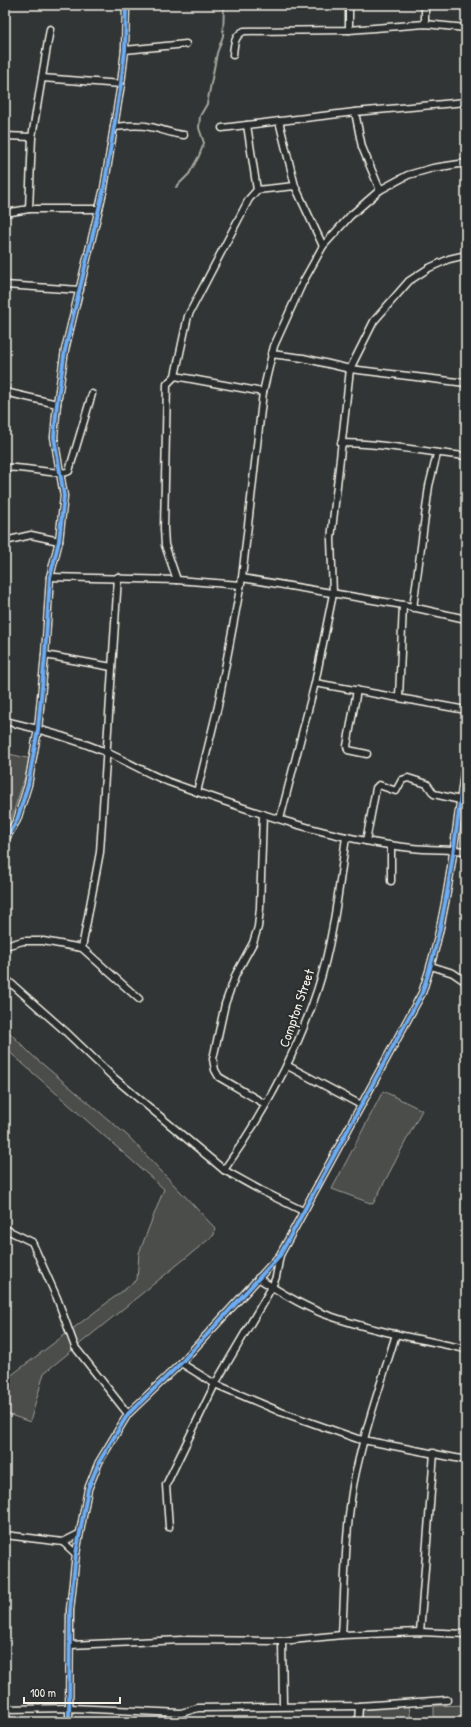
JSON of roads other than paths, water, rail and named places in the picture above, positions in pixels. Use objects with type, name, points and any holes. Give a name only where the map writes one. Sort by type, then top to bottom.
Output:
[{"type":"street","points":[[5,840],[17,820],[28,785],[38,729],[50,577],[59,541],[64,496],[54,437],[57,404],[65,350],[99,209],[114,127],[125,50],[126,5]]},
{"type":"street","points":[[349,5],[349,30]]},
{"type":"street","points":[[425,5],[425,24]]},
{"type":"street","points":[[233,55],[234,41],[238,33],[244,31],[349,30],[425,24],[466,28]]},
{"type":"street","points":[[29,209],[32,137],[50,29]]},
{"type":"street","points":[[125,50],[186,44]]},
{"type":"street","points":[[42,78],[121,84]]},
{"type":"street","points":[[222,128],[355,112],[466,102]]},
{"type":"street","points":[[355,112],[362,147],[380,190]]},
{"type":"street","points":[[279,122],[295,186],[323,246]]},
{"type":"street","points":[[114,127],[138,125],[173,134],[184,135]]},
{"type":"street","points":[[247,125],[257,190]]},
{"type":"street","points":[[5,136],[32,137]]},
{"type":"street","points":[[197,792],[218,706],[242,578],[263,392],[271,354],[303,282],[323,246],[350,216],[380,190],[408,175],[433,168],[466,163]]},
{"type":"street","points":[[175,376],[188,316],[249,199],[257,190],[295,186]]},
{"type":"street","points":[[5,213],[29,209],[99,209]]},
{"type":"street","points":[[280,819],[315,683],[333,594],[331,539],[350,369],[374,321],[409,281],[436,265],[466,255]]},
{"type":"street","points":[[5,286],[80,290]]},
{"type":"street","points":[[271,354],[302,358],[350,369],[466,383]]},
{"type":"street","points":[[178,580],[165,545],[164,529],[166,389],[170,379],[175,376],[263,392]]},
{"type":"street","points":[[5,392],[57,404]]},
{"type":"street","points":[[5,468],[28,468],[61,473],[67,472],[70,468],[92,394]]},
{"type":"street","points":[[341,444],[414,449],[437,454],[466,456]]},
{"type":"street","points":[[413,608],[429,486],[437,454]]},
{"type":"street","points":[[5,541],[31,535],[59,541]]},
{"type":"street","points":[[50,577],[178,580],[240,585]]},
{"type":"street","points":[[82,948],[100,852],[105,752],[118,578]]},
{"type":"street","points":[[242,578],[403,605],[466,619]]},
{"type":"street","points":[[399,697],[403,605]]},
{"type":"street","points":[[45,655],[112,667]]},
{"type":"street","points":[[315,683],[466,710]]},
{"type":"street","points":[[357,690],[347,746],[348,750],[368,754]]},
{"type":"street","points":[[5,721],[38,729],[105,752],[165,780],[280,819],[366,841],[412,848],[466,851]]},
{"type":"street","points":[[70,1722],[70,1610],[76,1554],[88,1489],[99,1462],[128,1414],[181,1363],[280,1255],[422,992],[431,966],[453,850],[460,800],[465,779],[466,758]]},
{"type":"street","points":[[366,841],[376,788],[380,785],[396,791],[402,780],[408,778],[427,784],[434,794],[460,800]]},
{"type":"street","points":[[263,814],[258,927],[253,943],[236,974],[225,1004],[213,1059],[215,1070],[219,1077],[265,1104]]},
{"type":"street","name":"Compton Street","points":[[224,1170],[247,1138],[288,1066],[319,984],[338,896],[346,837]]},
{"type":"street","points":[[391,845],[391,881]]},
{"type":"street","points":[[5,946],[23,941],[43,941],[82,948],[139,999]]},
{"type":"street","points":[[431,966],[453,974],[466,982]]},
{"type":"street","points":[[5,978],[65,1031],[113,1078],[224,1170],[303,1211]]},
{"type":"street","points":[[288,1066],[361,1105]]},
{"type":"street","points":[[5,1229],[32,1242],[57,1298],[75,1348],[128,1414]]},
{"type":"street","points":[[169,1527],[166,1485],[216,1384],[272,1287],[276,1277],[280,1255]]},
{"type":"street","points":[[258,1278],[272,1287],[326,1315],[396,1334],[466,1349]]},
{"type":"street","points":[[342,1635],[352,1493],[364,1440],[396,1334]]},
{"type":"street","points":[[181,1363],[216,1384],[281,1412],[364,1440],[466,1460]]},
{"type":"street","points":[[420,1632],[434,1453]]},
{"type":"street","points":[[5,1535],[63,1542],[79,1534]]},
{"type":"street","points":[[63,1542],[76,1554]]},
{"type":"street","points":[[70,1645],[182,1640],[282,1642],[342,1635],[420,1632],[466,1634]]},
{"type":"street","points":[[282,1642],[282,1706]]},
{"type":"street","points":[[5,1709],[71,1708],[181,1713],[198,1708],[358,1706],[447,1700]]},
{"type":"street","points":[[358,1706],[358,1722]]},
{"type":"waterway","points":[[176,187],[189,174],[204,143],[199,128],[200,116],[207,104],[217,53],[223,36],[224,5]]}]
